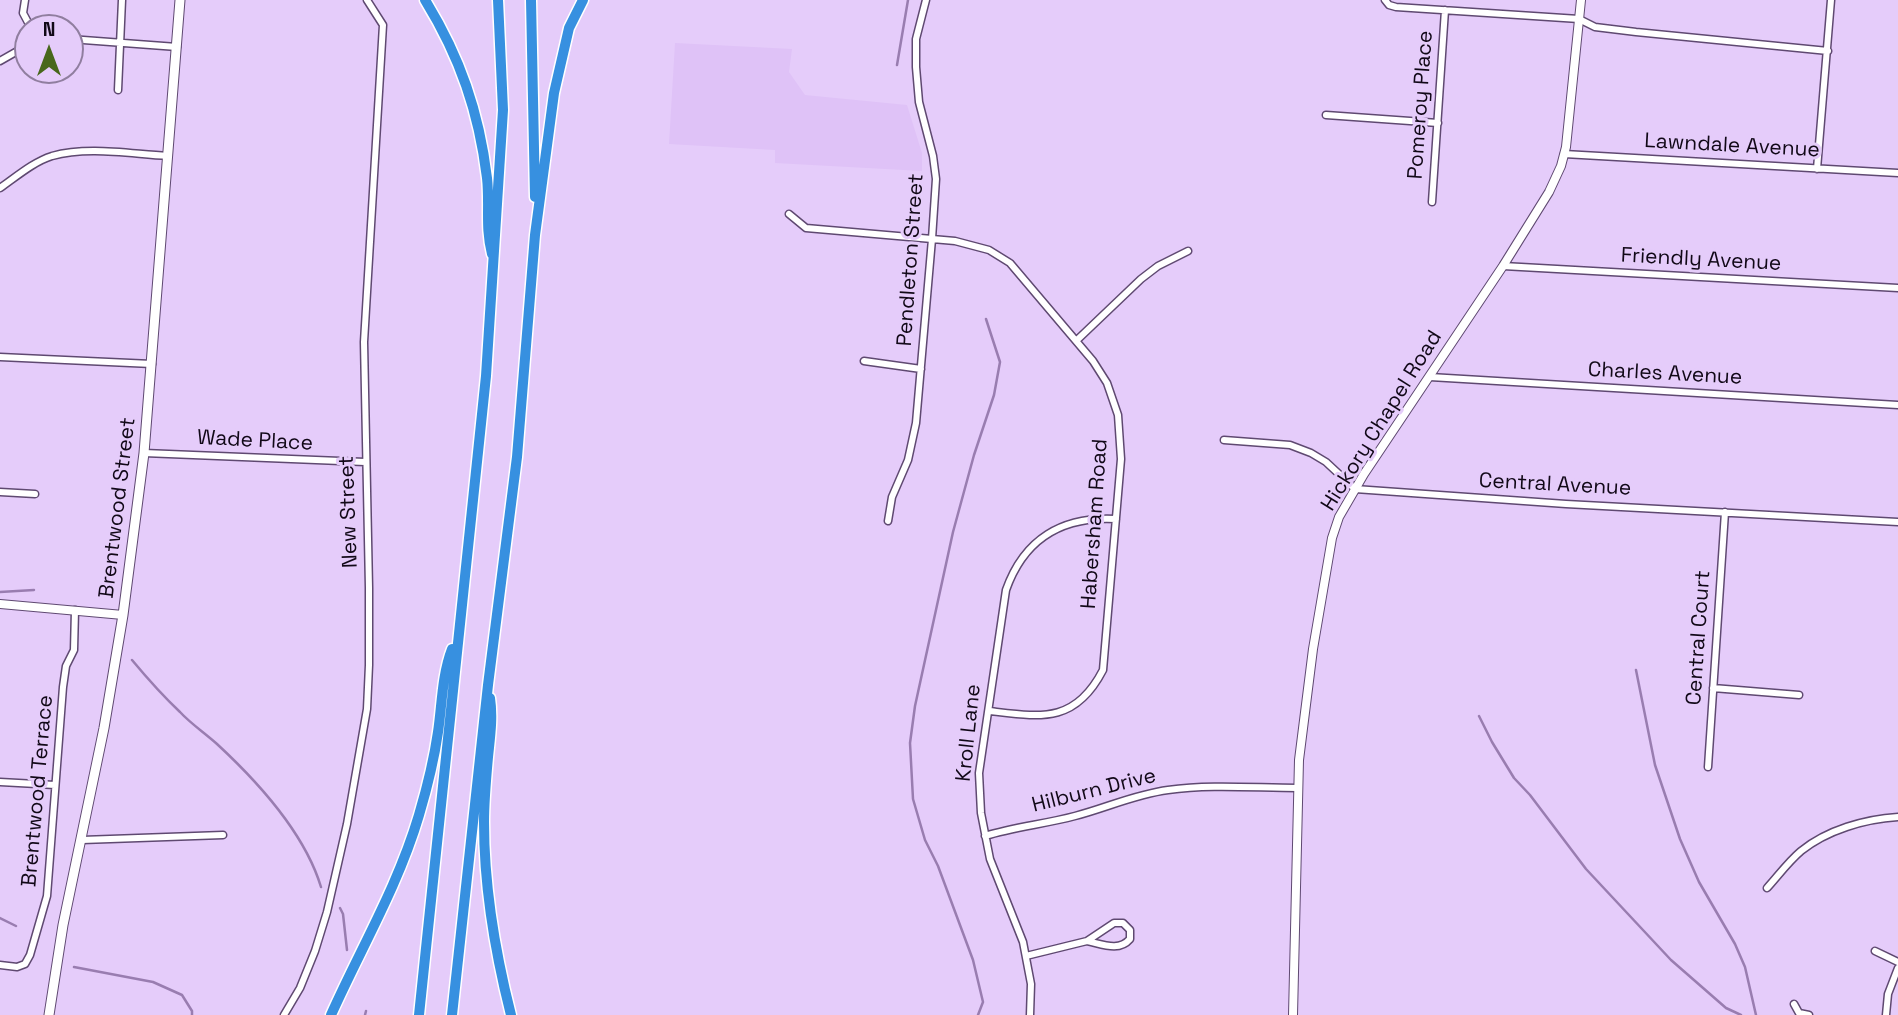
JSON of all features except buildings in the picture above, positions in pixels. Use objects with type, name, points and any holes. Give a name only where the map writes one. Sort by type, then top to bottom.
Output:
[{"type":"highway","points":[[425,0],[455,55],[479,126],[488,183],[487,237],[494,261]]},
{"type":"highway","points":[[419,1015],[486,376],[503,110],[498,0]]},
{"type":"highway","points":[[531,0],[535,235]]},
{"type":"highway","points":[[452,1015],[488,685],[517,457],[535,235],[554,93],[569,28],[583,0]]},
{"type":"highway","points":[[331,1015],[380,915],[408,850],[438,735],[446,663],[458,633]]},
{"type":"highway","points":[[488,685],[492,713],[485,793],[486,880],[494,937],[511,1015]]},
{"type":"main road","name":"Brentwood Street","points":[[49,1015],[63,926],[104,728],[123,615],[144,453],[180,0]]},
{"type":"street","points":[[118,90],[122,0]]},
{"type":"street","name":"New Street","points":[[284,1015],[300,988],[327,912],[349,813],[367,709],[369,601],[364,342],[383,24],[367,0]]},
{"type":"street","name":"Pendleton Street","points":[[888,522],[892,497],[908,460],[916,423],[932,239],[936,179],[919,102],[916,67],[916,38],[926,0]]},
{"type":"street","points":[[1385,0],[1396,7],[1578,19],[1595,27],[1828,51]]},
{"type":"street","name":"Hickory Chapel Road","points":[[1293,1015],[1299,760],[1328,554],[1339,517],[1364,474],[1503,266],[1549,192],[1561,166],[1581,0]]},
{"type":"street","points":[[1817,169],[1831,0]]},
{"type":"street","name":"Pomeroy Place","points":[[1432,202],[1445,10]]},
{"type":"street","points":[[84,40],[177,47]]},
{"type":"street","points":[[1326,114],[1438,122]]},
{"type":"street","points":[[0,188],[51,156],[78,152],[167,156]]},
{"type":"street","name":"Lawndale Avenue","points":[[1564,153],[1898,173]]},
{"type":"street","name":"Habersham Road","points":[[789,214],[806,228],[955,241],[989,250],[1010,263],[1093,361],[1107,383],[1118,415],[1121,459],[1103,670],[1096,684],[1068,709],[1037,716],[989,711]]},
{"type":"street","points":[[1076,341],[1158,266],[1188,251]]},
{"type":"street","name":"Friendly Avenue","points":[[1503,266],[1898,288]]},
{"type":"street","points":[[0,357],[152,364]]},
{"type":"street","points":[[864,361],[921,369]]},
{"type":"street","name":"Charles Avenue","points":[[1430,377],[1898,404]]},
{"type":"street","points":[[1224,440],[1290,445],[1326,461],[1356,489]]},
{"type":"street","name":"Wade Place","points":[[144,453],[365,463]]},
{"type":"street","name":"Central Avenue","points":[[1356,489],[1898,522]]},
{"type":"street","points":[[0,492],[36,494]]},
{"type":"street","name":"Central Court","points":[[1708,767],[1725,512]]},
{"type":"street","name":"Kroll Lane","points":[[1030,1015],[1031,984],[1023,942],[990,859],[981,813],[979,773],[1006,590],[1018,563],[1037,542],[1059,528],[1086,520],[1116,519]]},
{"type":"street","points":[[0,604],[123,615]]},
{"type":"street","name":"Brentwood Terrace","points":[[0,965],[17,967],[25,964],[47,896],[66,666],[74,650],[75,610]]},
{"type":"street","points":[[1713,688],[1799,695]]},
{"type":"street","points":[[0,782],[55,785]]},
{"type":"street","name":"Hilburn Drive","points":[[985,836],[1071,817],[1139,795],[1168,790],[1199,787],[1298,788]]},
{"type":"street","points":[[1767,888],[1802,851],[1817,841],[1850,826],[1898,817]]},
{"type":"street","points":[[82,840],[223,835]]},
{"type":"street","points":[[1026,956],[1087,941],[1114,923],[1123,923],[1130,930],[1130,939],[1122,946],[1087,941]]},
{"type":"street","points":[[1875,951],[1898,962]]},
{"type":"street","points":[[1886,1015],[1891,986],[1898,968]]},
{"type":"street","points":[[1794,1004],[1799,1013],[1809,1015]]},
{"type":"shaded area","points":[[675,43],[792,49],[789,72],[805,95],[907,105],[922,153],[922,171],[775,163],[775,150],[669,144]]},
{"type":"waterway","points":[[897,65],[908,0]]},
{"type":"waterway","points":[[978,1015],[983,1002],[973,960],[938,866],[925,840],[913,799],[910,743],[915,706],[953,532],[994,395],[1000,362],[986,319]]},
{"type":"waterway","points":[[0,592],[34,590]]},
{"type":"waterway","points":[[132,660],[189,721],[232,759],[278,810],[304,847],[321,887]]},
{"type":"waterway","points":[[1636,670],[1655,765],[1680,839],[1699,882],[1735,944],[1745,967],[1756,1015]]},
{"type":"waterway","points":[[1479,716],[1514,778],[1586,869],[1671,960],[1726,1008],[1741,1015]]},
{"type":"waterway","points":[[340,908],[347,950]]},
{"type":"waterway","points":[[0,918],[16,926]]},
{"type":"waterway","points":[[74,967],[153,982],[182,995],[192,1015]]},
{"type":"waterway","points":[[365,1015],[366,1011]]}]
